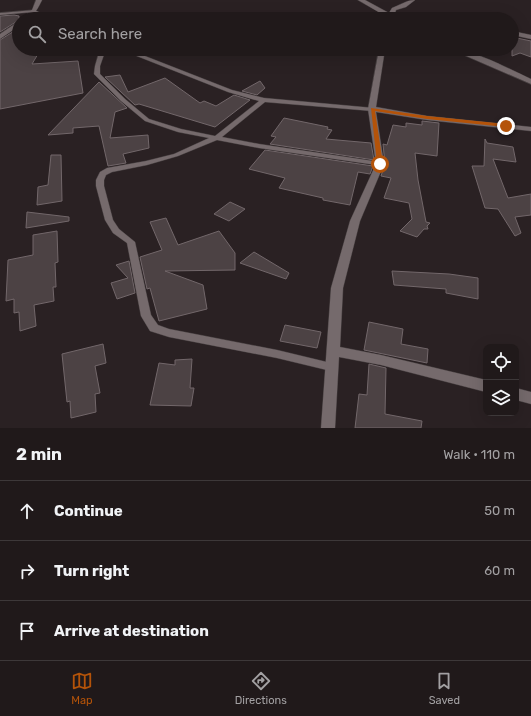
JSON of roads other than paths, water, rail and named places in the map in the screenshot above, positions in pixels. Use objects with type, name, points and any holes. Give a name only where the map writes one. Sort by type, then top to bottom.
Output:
[{"type":"street","points":[[34,11],[39,0]]},
{"type":"street","points":[[361,0],[381,12]]},
{"type":"street","points":[[393,12],[394,9],[404,6],[412,0]]},
{"type":"street","points":[[0,37],[12,28]]},
{"type":"street","points":[[519,35],[531,37]]},
{"type":"street","points":[[328,428],[337,288],[355,221],[380,164],[372,109],[381,56]]},
{"type":"street","points":[[472,56],[531,82]]},
{"type":"street","points":[[372,109],[427,118],[531,129]]},
{"type":"street","points":[[332,350],[349,356],[376,359],[483,385]]},
{"type":"street","points":[[519,395],[531,398]]},
{"type":"lane","points":[[23,12],[34,11]]},
{"type":"lane","points":[[0,14],[12,13]]},
{"type":"lane","points":[[102,56],[98,62],[96,74],[123,100],[147,120],[180,131],[259,146],[380,164]]},
{"type":"lane","points":[[140,56],[230,91],[264,100],[372,109]]},
{"type":"lane","points":[[264,100],[218,137],[176,154],[147,163],[110,170],[103,174],[100,180],[102,196],[109,220],[116,231],[131,242],[146,316],[154,328],[168,333],[277,354],[331,367]]}]
